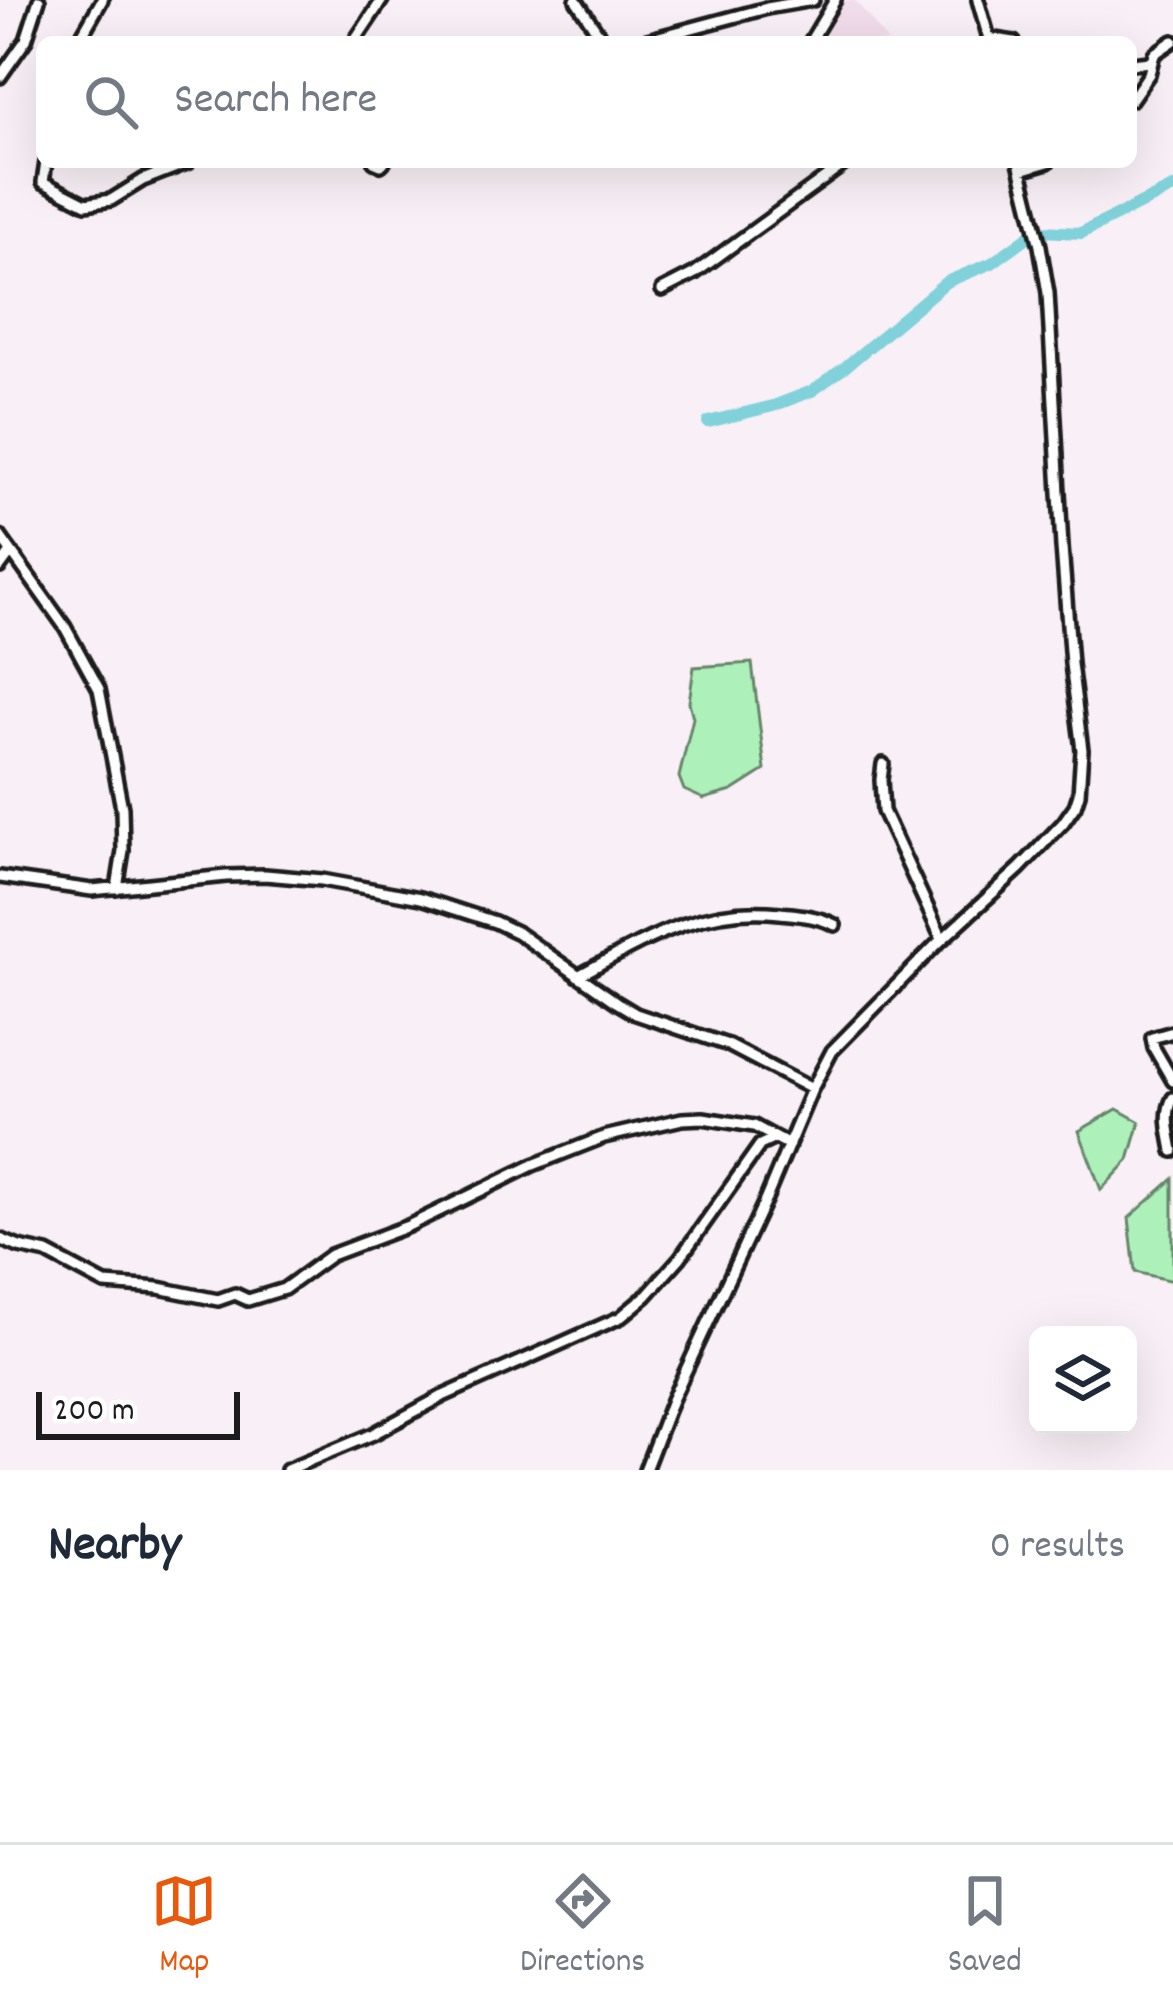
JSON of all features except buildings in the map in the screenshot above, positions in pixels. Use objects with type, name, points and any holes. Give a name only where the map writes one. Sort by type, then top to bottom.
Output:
[{"type":"street","points":[[0,77],[26,40],[39,0]]},
{"type":"street","points":[[357,36],[382,0]]},
{"type":"street","points":[[576,0],[600,36]]},
{"type":"street","points":[[662,36],[813,0]]},
{"type":"street","points":[[814,36],[835,0]]},
{"type":"street","points":[[978,0],[988,36]]},
{"type":"street","points":[[81,36],[97,2]]},
{"type":"street","points":[[1137,91],[1149,74],[1154,54],[1173,41]]},
{"type":"street","points":[[1137,63],[1150,62]]},
{"type":"street","points":[[45,168],[43,182],[86,204],[111,200],[174,168]]},
{"type":"street","points":[[662,290],[695,273],[839,168]]},
{"type":"street","points":[[645,1470],[672,1400],[832,1051],[1020,868],[1076,806],[1082,750],[1060,525],[1048,293],[1020,168]]},
{"type":"street","points":[[0,536],[65,627],[104,703],[122,808],[123,851],[117,888]]},
{"type":"street","points":[[0,567],[11,553]]},
{"type":"street","points":[[883,764],[883,811],[942,939]]},
{"type":"street","points":[[0,877],[71,889],[266,875],[421,898],[495,922],[637,1014],[728,1045],[812,1089]]},
{"type":"street","points":[[578,976],[665,932],[722,913],[798,914],[835,925]]},
{"type":"street","points":[[1173,1032],[1153,1038],[1173,1081]]},
{"type":"street","points":[[1173,1098],[1168,1108],[1173,1151]]},
{"type":"street","points":[[0,1239],[47,1253],[105,1284],[159,1288],[218,1300],[235,1294],[248,1300],[284,1288],[331,1255],[408,1226],[533,1165],[604,1137],[703,1118],[754,1126],[789,1145]]},
{"type":"street","points":[[287,1470],[621,1317],[680,1258],[760,1145],[776,1138]]},
{"type":"shaded area","points":[[855,0],[883,36],[828,36],[823,29],[837,1]]},
{"type":"green space","points":[[752,663],[765,770],[732,791],[704,799],[684,790],[679,777],[693,718],[689,702],[694,667]]},
{"type":"green space","points":[[1117,1109],[1140,1122],[1129,1160],[1101,1190],[1079,1131]]},
{"type":"green space","points":[[1173,1179],[1173,1281],[1135,1272],[1129,1218]]},
{"type":"waterway","points":[[1041,231],[1081,233],[1173,188]]},
{"type":"waterway","points":[[708,422],[812,391],[946,282],[992,263],[1033,233]]}]
